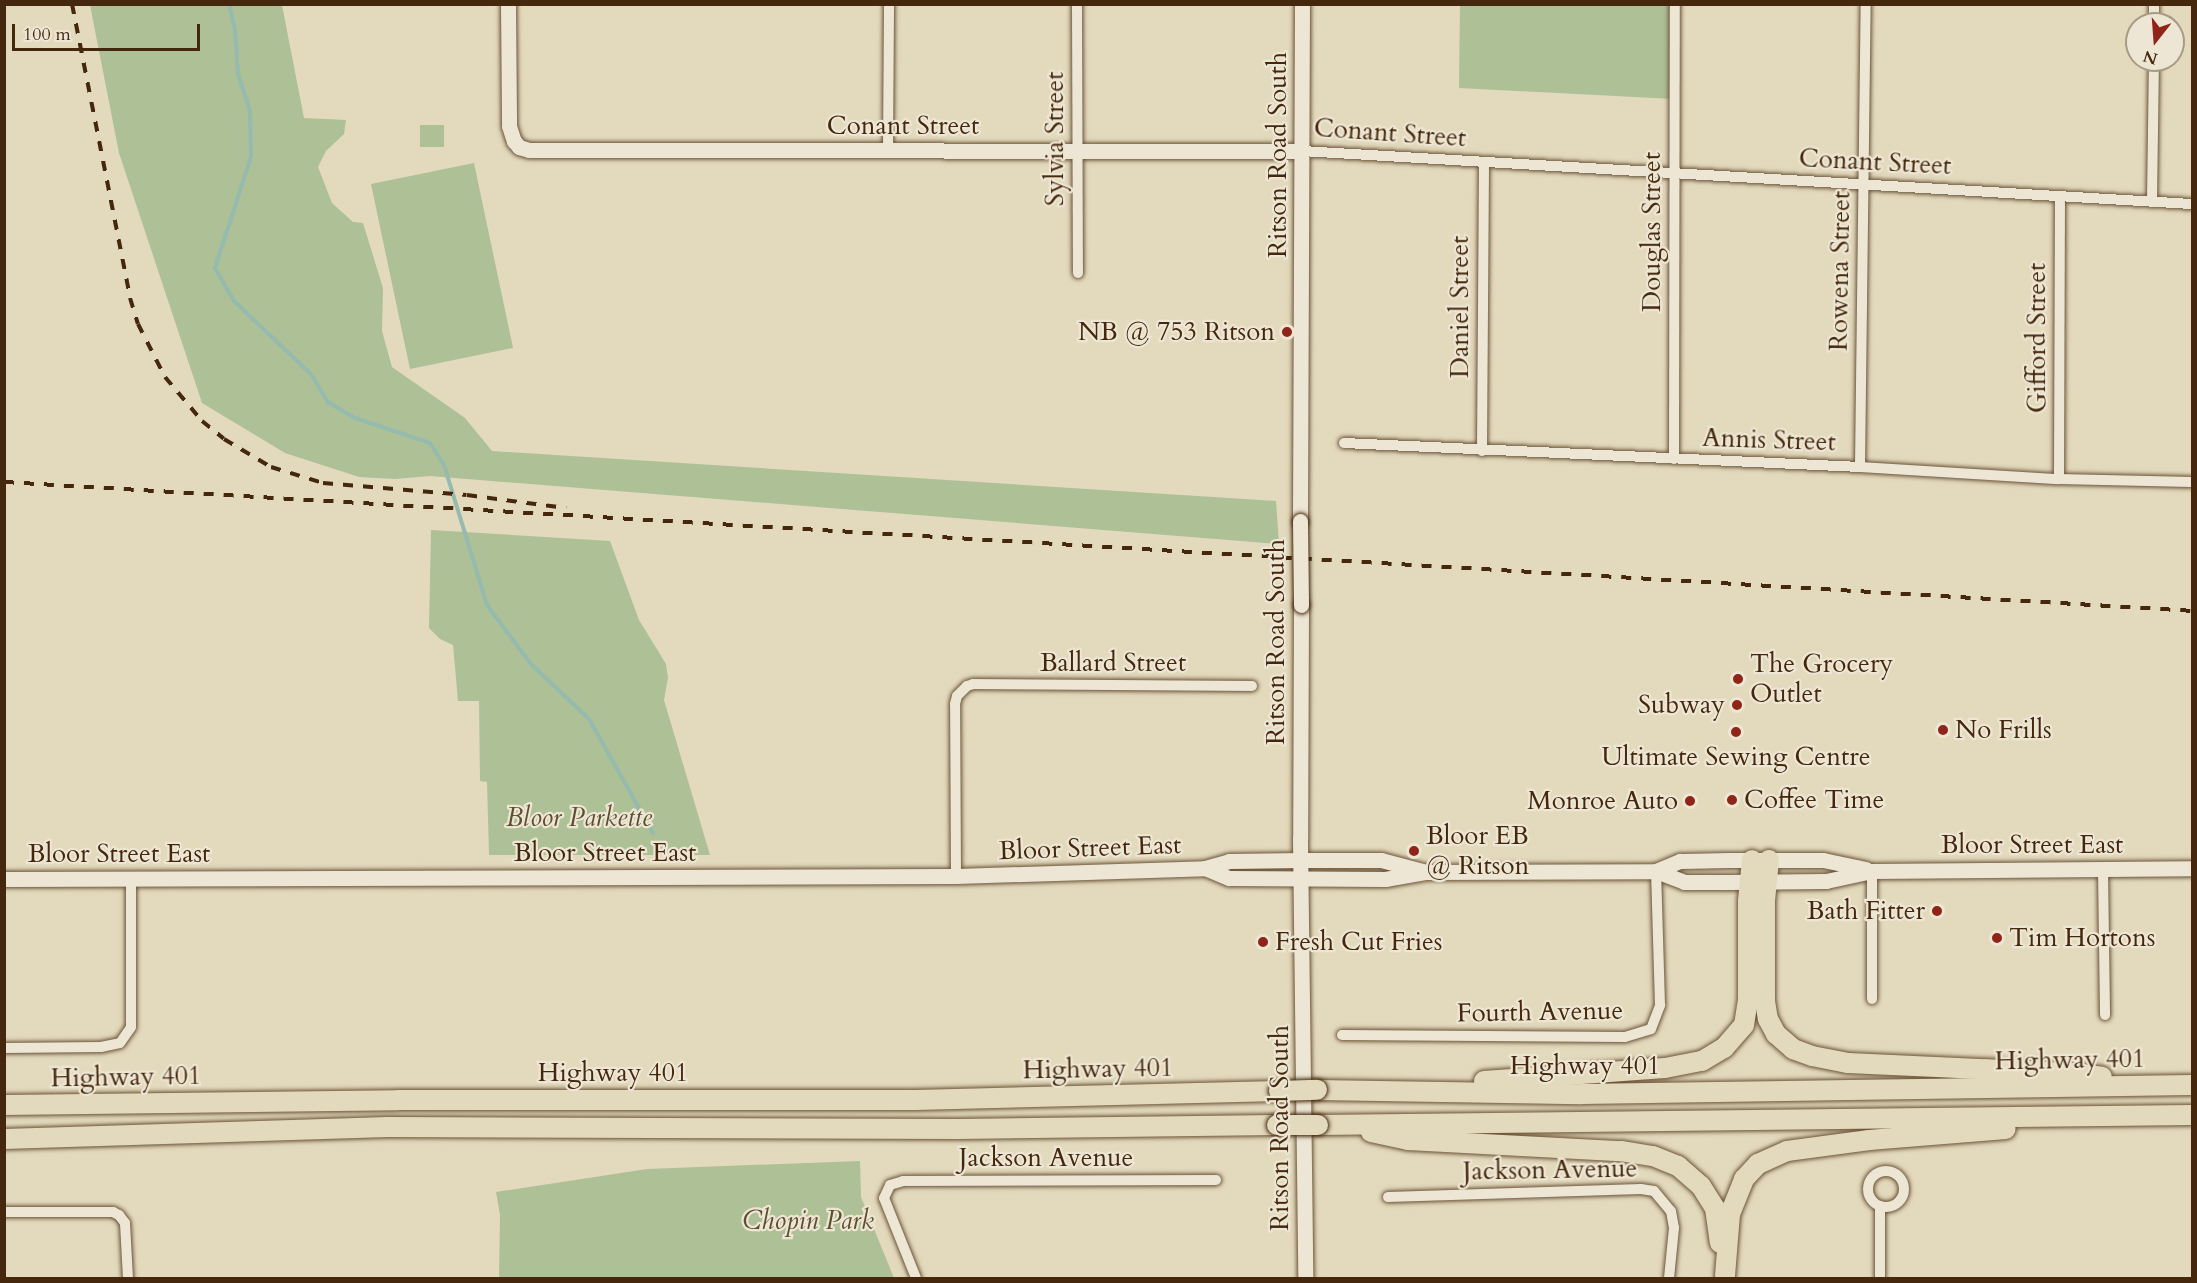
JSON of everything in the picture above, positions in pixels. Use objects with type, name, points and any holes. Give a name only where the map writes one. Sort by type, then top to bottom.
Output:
[{"type":"highway","points":[[1365,1089],[1665,1068],[1702,1061],[1724,1048],[1744,1025],[1760,860]]},
{"type":"highway","points":[[1758,882],[1768,1019],[1776,1034],[1793,1048],[1812,1056],[1848,1063],[2071,1072],[2168,1086]]},
{"type":"highway","name":"Highway 401","points":[[4,1106],[398,1100],[915,1100],[1365,1089],[1582,1094],[2193,1085]]},
{"type":"highway","points":[[4,1139],[388,1127],[958,1129],[2193,1115]]},
{"type":"highway","points":[[1725,1277],[1730,1214],[1744,1179],[1758,1164],[1787,1150],[2126,1116]]},
{"type":"highway","points":[[1342,1125],[1408,1140],[1621,1151],[1653,1156],[1677,1166],[1701,1186],[1714,1208],[1725,1277]]},
{"type":"main road","name":"Conant Street","points":[[508,4],[509,126],[514,141],[519,147],[529,150],[1302,151]]},
{"type":"main road","name":"Ritson Road South","points":[[1302,4],[1300,860],[1305,1278]]},
{"type":"main road","name":"Bloor Street East","points":[[4,879],[956,876],[1205,868],[1229,861],[1300,860],[1381,860],[1426,872]]},
{"type":"main road","name":"Bloor Street East","points":[[1656,871],[1680,861],[1760,860],[1823,860],[1872,871]]},
{"type":"main road","name":"Bloor Street East","points":[[1205,868],[1228,878],[1385,879],[1426,872],[1656,871],[1684,882],[1826,881],[1872,871],[2193,868]]},
{"type":"street","points":[[888,149],[889,4]]},
{"type":"street","name":"Sylvia Street","points":[[1077,4],[1078,273]]},
{"type":"street","name":"Douglas Street","points":[[1674,459],[1675,4]]},
{"type":"street","name":"Rowena Street","points":[[1860,466],[1866,4]]},
{"type":"street","points":[[2152,201],[2154,72]]},
{"type":"street","name":"Conant Street","points":[[1302,151],[1484,164],[2193,204]]},
{"type":"street","name":"Daniel Street","points":[[1482,451],[1484,164]]},
{"type":"street","name":"Gifford Street","points":[[2059,479],[2060,197]]},
{"type":"street","name":"Annis Street","points":[[1344,443],[1482,451],[1860,466],[2059,479],[2193,482]]},
{"type":"street","name":"Ballard Street","points":[[956,876],[955,704],[961,690],[973,684],[1252,686]]},
{"type":"street","points":[[2103,869],[2105,1015]]},
{"type":"street","name":"Fourth Avenue","points":[[1342,1035],[1625,1037],[1651,1029],[1660,1005],[1656,871]]},
{"type":"street","points":[[1872,871],[1872,999]]},
{"type":"street","points":[[4,1048],[101,1047],[120,1043],[131,1027],[131,878]]},
{"type":"street","name":"Jackson Avenue","points":[[916,1278],[884,1198],[890,1185],[903,1181],[1216,1180]]},
{"type":"street","name":"Jackson Avenue","points":[[1388,1197],[1641,1189],[1654,1191],[1671,1211],[1669,1278]]},
{"type":"street","points":[[1880,1206],[1880,1278]]},
{"type":"street","points":[[4,1212],[113,1212],[119,1215],[125,1223],[128,1278]]},
{"type":"green space","points":[[90,5],[282,5],[304,118],[346,120],[344,134],[326,151],[318,167],[332,203],[353,222],[363,223],[383,288],[382,331],[392,367],[465,418],[492,451],[1276,501],[1279,544],[430,476],[395,479],[359,477],[285,453],[202,403],[119,153]]},
{"type":"green space","points":[[1460,5],[1672,5],[1673,99],[1459,88]]},
{"type":"green space","points":[[420,125],[444,125],[444,147],[420,147]]},
{"type":"green space","points":[[474,163],[513,348],[410,369],[371,184]]},
{"type":"green space","name":"Bloor Parkette","points":[[431,530],[610,541],[639,620],[666,664],[668,678],[664,700],[710,855],[489,855],[487,782],[480,781],[479,701],[458,701],[453,645],[440,639],[429,628]]},
{"type":"green space","name":"Chopin Park","points":[[860,1161],[861,1197],[894,1278],[499,1278],[500,1215],[496,1192],[647,1169]]},
{"type":"waterway","points":[[229,4],[235,30],[238,74],[250,111],[251,157],[215,268],[234,301],[311,374],[328,402],[355,418],[430,443],[444,465],[487,605],[530,663],[589,719],[653,833]]},
{"type":"railway","points":[[72,4],[130,298],[138,324],[165,377],[202,421],[224,439],[271,467],[323,483],[467,495],[566,508]]},
{"type":"railway","points":[[4,482],[2192,611]]},
{"type":"place","name":"NB @ 753 Ritson","points":[[1287,332]]},
{"type":"place","name":"The Grocery Outlet","points":[[1738,679]]},
{"type":"place","name":"Subway","points":[[1737,705]]},
{"type":"place","name":"No Frills","points":[[1943,730]]},
{"type":"place","name":"Ultimate Sewing Centre","points":[[1736,732]]},
{"type":"place","name":"Coffee Time","points":[[1732,800]]},
{"type":"place","name":"Monroe Auto","points":[[1690,801]]},
{"type":"place","name":"Bloor EB @ Ritson","points":[[1414,851]]},
{"type":"place","name":"Bath Fitter","points":[[1937,911]]},
{"type":"place","name":"Tim Hortons","points":[[1997,938]]},
{"type":"place","name":"Fresh Cut Fries","points":[[1263,942]]}]
